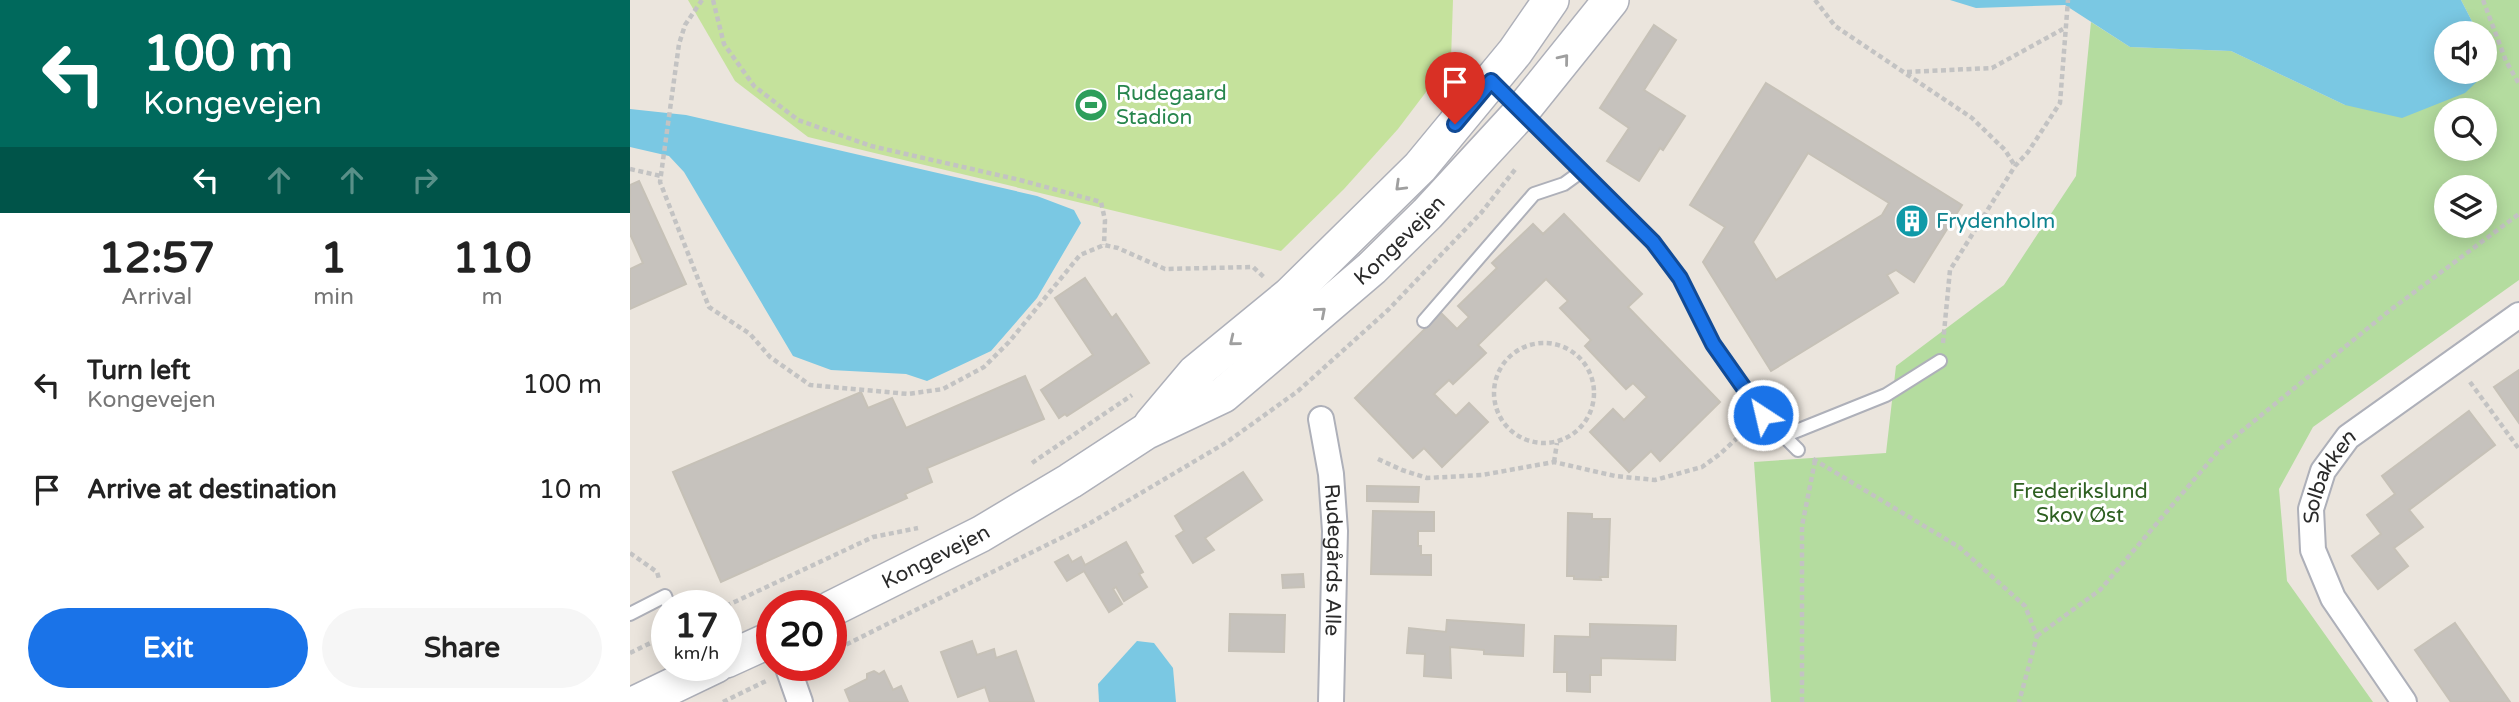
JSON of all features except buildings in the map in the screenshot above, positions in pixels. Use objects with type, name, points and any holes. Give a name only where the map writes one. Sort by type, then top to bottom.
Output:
[{"type":"main road","name":"Kongevejen","points":[[1145,432],[1195,373],[1290,295],[1419,167],[1515,52],[1551,0]]},
{"type":"main road","name":"Kongevejen","points":[[847,601],[981,534],[1145,432],[1223,396],[1372,268],[1427,214],[1521,112],[1611,0]]},
{"type":"main road","points":[[639,702],[680,681]]},
{"type":"street","name":"Solbakken","points":[[2404,702],[2333,598],[2314,550],[2311,509],[2323,471],[2348,437],[2519,315]]},
{"type":"street","name":"Rudegårds Alle","points":[[1321,419],[1331,474],[1335,531],[1331,702]]},
{"type":"street","points":[[793,681],[800,702]]},
{"type":"lane","points":[[1491,81],[1660,251],[1680,278],[1713,344],[1763,415],[1798,450]]},
{"type":"lane","points":[[1423,321],[1534,194],[1564,184],[1581,171]]},
{"type":"lane","points":[[1784,436],[1886,395],[1940,361]]},
{"type":"lane","points":[[630,614],[651,607]]},
{"type":"path","points":[[702,0],[685,25],[679,44],[660,182],[709,307],[750,334],[770,357],[810,384],[908,394],[943,388],[984,368],[1009,342],[1080,255],[1104,245],[1118,248],[1165,269],[1253,267],[1271,283]]},
{"type":"path","points":[[713,0],[724,44],[754,86],[798,120],[871,146],[1020,180],[1101,202],[1105,220],[1104,245]]},
{"type":"path","points":[[1815,0],[1835,26],[1972,118],[2006,150],[2015,166]]},
{"type":"path","points":[[1940,361],[1950,270],[2015,166],[2028,152],[2060,103],[2068,0]]},
{"type":"path","points":[[2483,0],[2506,61],[2519,84]]},
{"type":"path","points":[[1905,72],[1992,68],[2064,29]]},
{"type":"path","points":[[630,169],[661,176]]},
{"type":"path","points":[[2037,636],[2100,590],[2221,448],[2389,311],[2519,214]]},
{"type":"path","points":[[1541,342],[1562,346],[1580,357],[1591,375],[1595,396],[1590,416],[1576,433],[1557,442],[1536,443],[1516,436],[1502,421],[1494,401],[1495,380],[1505,361],[1521,348],[1541,342]]},
{"type":"path","points":[[2454,361],[2519,449]]},
{"type":"path","points":[[1027,466],[1125,400]]},
{"type":"path","points":[[1377,459],[1402,471],[1427,478],[1482,475],[1554,462],[1615,476],[1655,480],[1702,467],[1763,415]]},
{"type":"path","points":[[1554,462],[1557,442]]},
{"type":"path","points":[[1798,450],[1959,547],[2025,606],[2037,636],[2020,702]]},
{"type":"path","points":[[1802,702],[1801,526],[1815,461]]},
{"type":"path","points":[[847,644],[1087,525],[1170,476]]},
{"type":"path","points":[[742,598],[873,537],[915,529],[926,523]]},
{"type":"path","points":[[630,553],[657,572],[663,590]]},
{"type":"path","points":[[630,653],[651,643]]},
{"type":"green space","name":"Rudegaard Stadion","points":[[688,0],[1453,0],[1451,59],[1398,129],[1344,189],[1281,251],[808,137],[735,81]]},
{"type":"green space","name":"Frederikslund Skov Øst","points":[[2461,0],[2519,0],[2519,280],[2313,427],[2279,489],[2287,581],[2373,702],[1771,702],[1754,462],[1886,453],[1896,366],[2004,285],[2076,176],[2091,22],[2130,47],[2231,51],[2345,105],[2435,84],[2497,84],[2497,21],[2472,21]]},
{"type":"water","points":[[1950,0],[2461,0],[2472,21],[2434,21],[2434,84],[2474,84],[2465,93],[2452,98],[2434,98],[2434,105],[2402,118],[2345,105],[2231,51],[2130,47],[2065,5],[1976,8]]},
{"type":"water","points":[[630,109],[686,115],[1037,196],[1074,210],[1081,223],[1037,298],[991,351],[927,381],[906,374],[831,370],[793,356],[684,172],[669,156],[630,147]]},
{"type":"water","points":[[1137,641],[1154,643],[1173,668],[1176,702],[1099,702],[1098,684]]},
{"type":"place","name":"Rudegaard Stadion","points":[[1091,105]]},
{"type":"place","name":"Frydenholm","points":[[1912,221]]},
{"type":"route","points":[[1455,124],[1491,81],[1653,242],[1680,278],[1713,344],[1763,415]]}]
